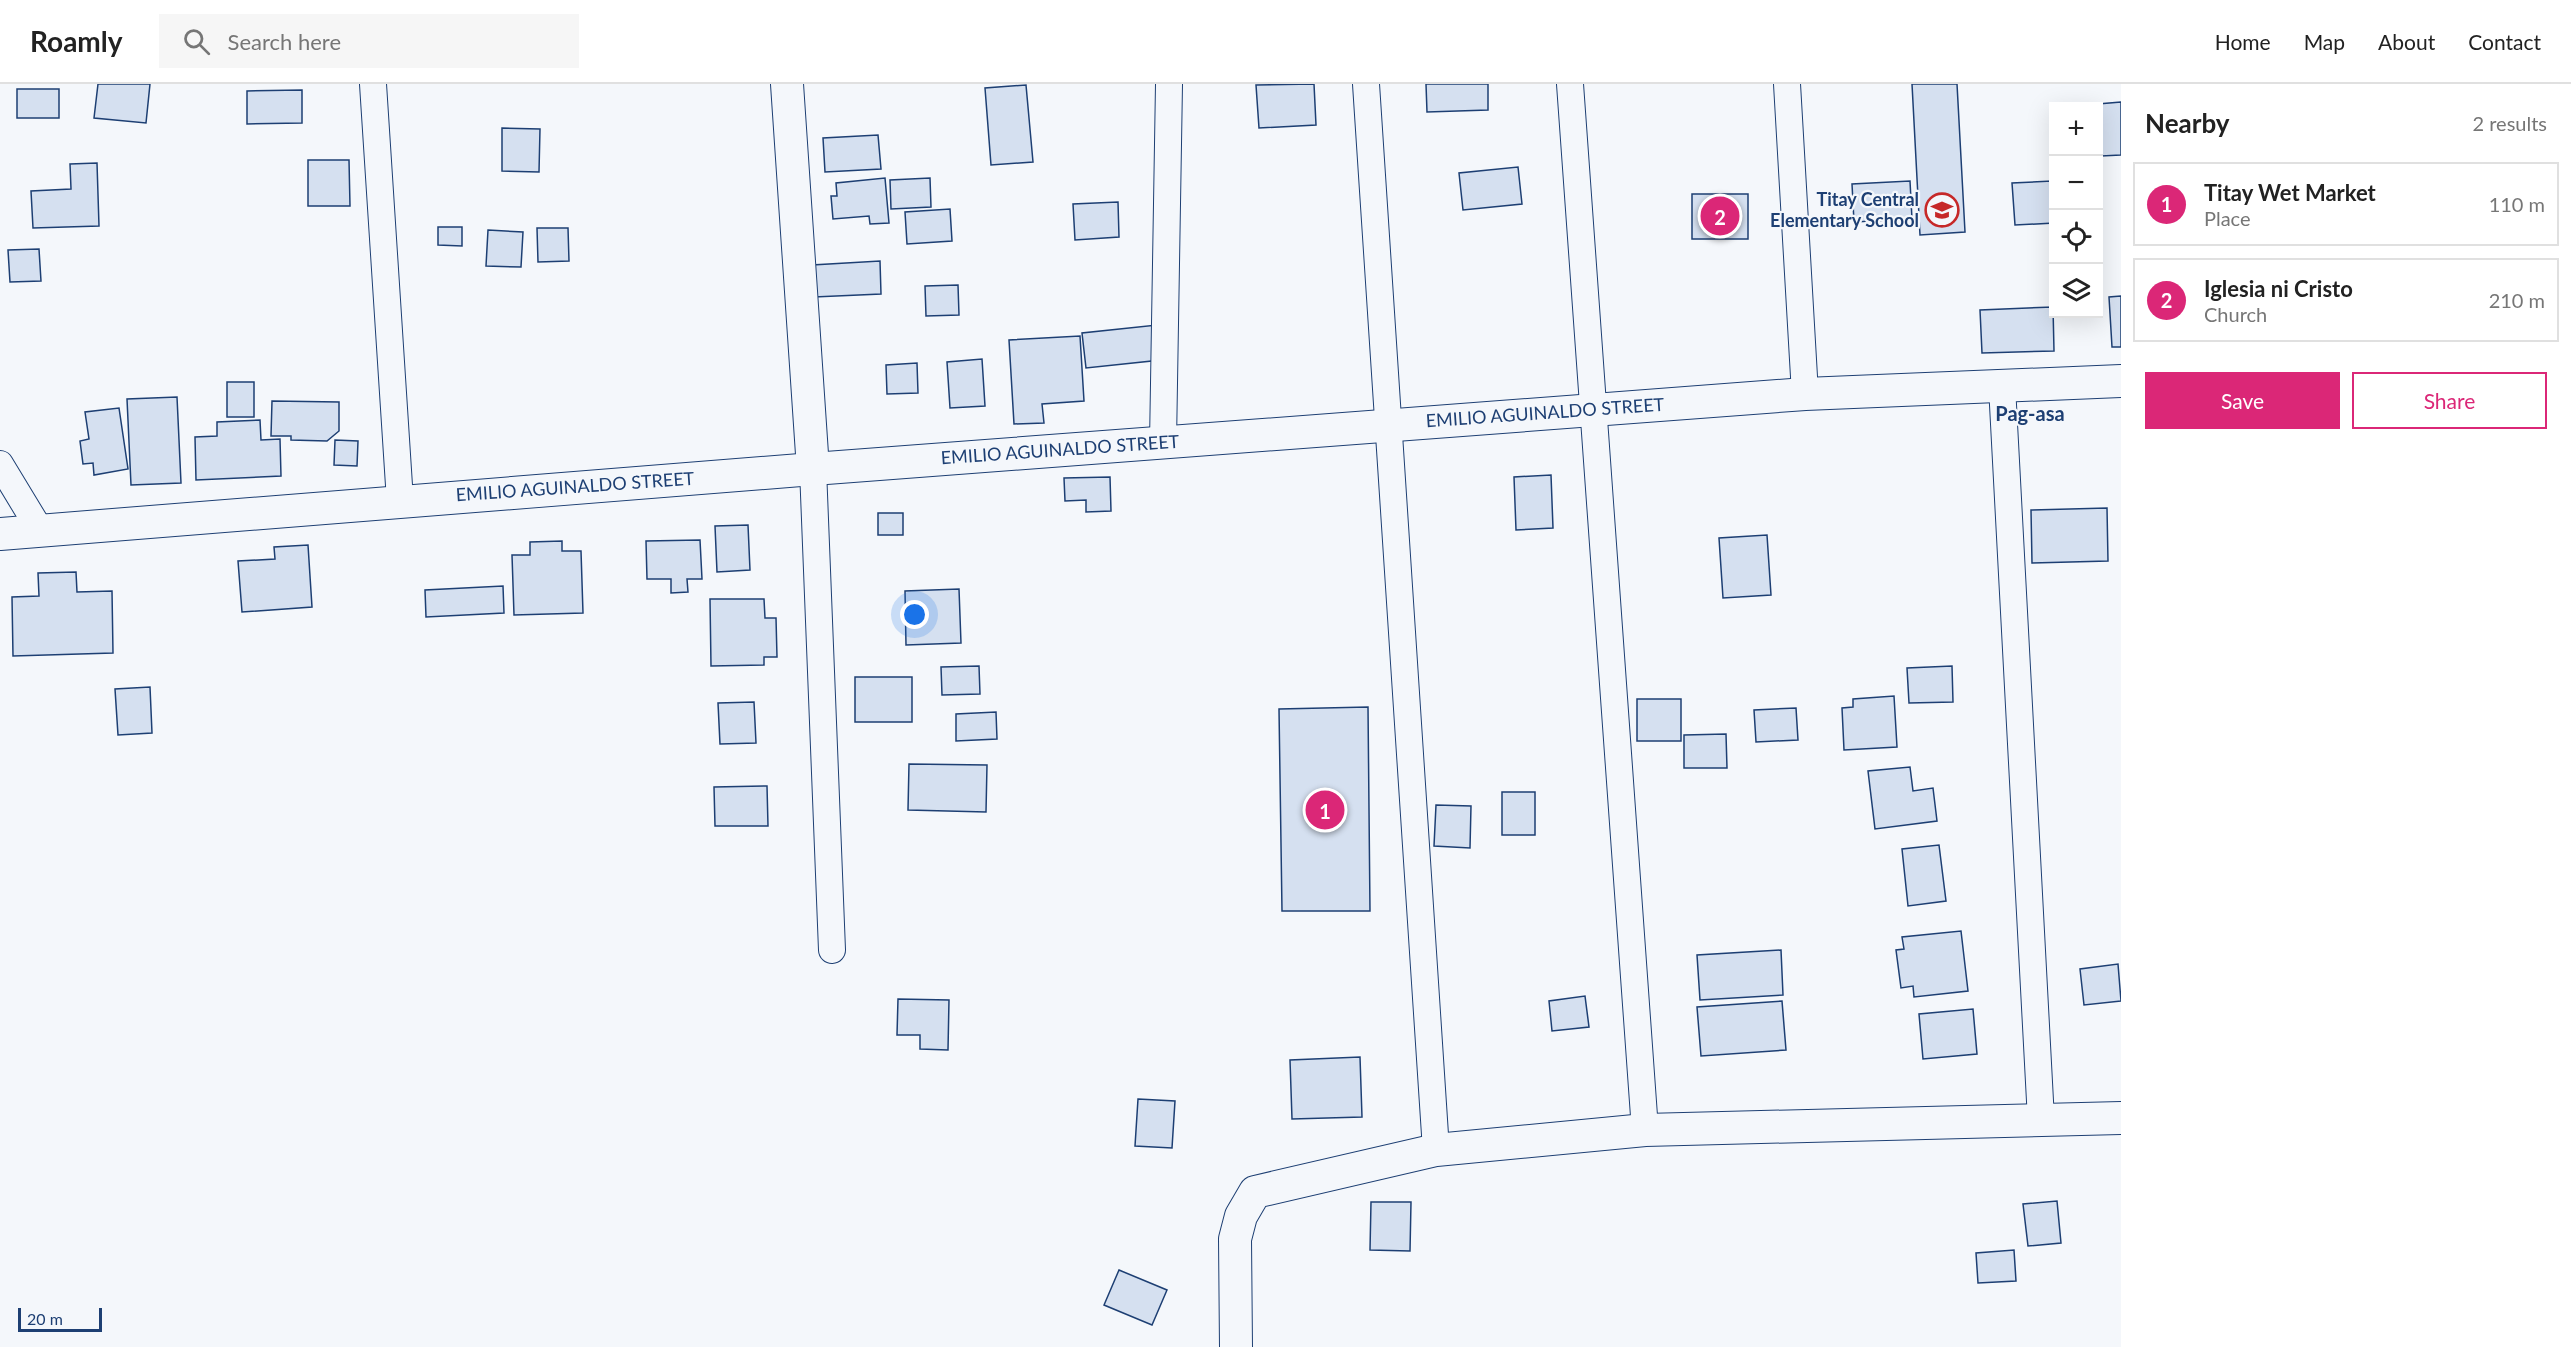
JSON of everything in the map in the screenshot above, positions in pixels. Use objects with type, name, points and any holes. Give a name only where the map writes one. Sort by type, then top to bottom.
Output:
[{"type":"street","points":[[373,84],[400,501]]},
{"type":"street","points":[[787,84],[813,468],[832,950]]},
{"type":"street","points":[[1163,442],[1170,84]]},
{"type":"street","points":[[1366,84],[1436,1150]]},
{"type":"street","points":[[1570,84],[1645,1130]]},
{"type":"street","points":[[1787,84],[1805,394]]},
{"type":"street","name":"EMILIO AGUINALDO STREET","points":[[0,534],[813,468],[1805,394],[2121,381]]},
{"type":"street","points":[[2002,386],[2041,1120]]},
{"type":"street","points":[[0,464],[40,530]]},
{"type":"street","points":[[1236,1347],[1235,1239],[1241,1216],[1255,1192],[1436,1150],[1645,1130],[2121,1118]]},
{"type":"building","points":[[98,84],[150,84],[146,123],[94,118]]},
{"type":"building","points":[[1314,84],[1316,125],[1259,128],[1256,85]]},
{"type":"building","points":[[1426,84],[1488,84],[1488,110],[1427,112]]},
{"type":"building","points":[[1912,84],[1957,84],[1965,232],[1920,235]]},
{"type":"building","points":[[1026,85],[1033,162],[991,165],[985,88]]},
{"type":"building","points":[[17,89],[59,89],[59,118],[17,118]]},
{"type":"building","points":[[302,90],[302,123],[247,124],[247,91]]},
{"type":"building","points":[[2121,102],[2121,155],[2103,156],[2103,104]]},
{"type":"building","points":[[502,128],[540,129],[539,172],[502,171]]},
{"type":"building","points":[[878,135],[881,169],[825,172],[823,138]]},
{"type":"building","points":[[308,160],[349,160],[350,206],[308,206]]},
{"type":"building","points":[[97,163],[99,226],[33,228],[31,191],[71,189],[70,164]]},
{"type":"building","points":[[1518,167],[1522,204],[1463,210],[1459,173]]},
{"type":"building","points":[[885,178],[889,223],[870,224],[869,216],[833,219],[831,196],[837,196],[836,183]]},
{"type":"building","points":[[930,178],[931,207],[891,209],[890,180]]},
{"type":"building","points":[[1910,181],[1912,219],[1854,222],[1852,184]]},
{"type":"building","points":[[2049,181],[2049,223],[2015,225],[2012,183]]},
{"type":"building","points":[[1692,194],[1748,194],[1748,239],[1692,239]]},
{"type":"building","points":[[1118,202],[1119,237],[1075,240],[1073,204]]},
{"type":"building","points":[[950,209],[952,241],[907,244],[905,212]]},
{"type":"building","points":[[438,227],[462,227],[462,246],[438,245]]},
{"type":"building","points":[[537,228],[568,228],[569,261],[538,262]]},
{"type":"building","points":[[488,230],[523,232],[521,267],[486,266]]},
{"type":"building","points":[[39,249],[41,281],[10,282],[8,250]]},
{"type":"building","points":[[880,261],[881,294],[814,297],[812,265]]},
{"type":"building","points":[[958,285],[959,315],[926,316],[925,286]]},
{"type":"building","points":[[2121,296],[2121,347],[2112,347],[2109,297]]},
{"type":"building","points":[[2049,307],[2049,318],[2053,318],[2054,351],[1982,353],[1980,310]]},
{"type":"building","points":[[1157,325],[1161,360],[1086,368],[1082,333]]},
{"type":"building","points":[[1080,336],[1084,401],[1042,404],[1044,423],[1014,424],[1009,340]]},
{"type":"building","points":[[982,359],[985,406],[950,408],[947,362]]},
{"type":"building","points":[[917,363],[918,393],[887,394],[886,365]]},
{"type":"building","points":[[227,382],[254,382],[254,417],[227,417]]},
{"type":"building","points":[[177,397],[181,483],[131,485],[127,399]]},
{"type":"building","points":[[272,401],[339,402],[339,431],[327,441],[291,440],[291,436],[271,436]]},
{"type":"building","points":[[119,408],[128,469],[94,475],[93,463],[83,464],[80,441],[89,439],[85,412]]},
{"type":"building","points":[[260,420],[261,440],[280,439],[281,476],[196,480],[195,437],[217,436],[217,422]]},
{"type":"building","points":[[335,440],[358,441],[357,466],[334,465]]},
{"type":"building","points":[[1551,475],[1553,528],[1516,530],[1514,477]]},
{"type":"building","points":[[1110,477],[1111,511],[1086,512],[1086,500],[1065,501],[1064,478]]},
{"type":"building","points":[[2107,508],[2108,561],[2032,563],[2031,510]]},
{"type":"building","points":[[878,513],[903,513],[903,535],[878,535]]},
{"type":"building","points":[[748,525],[750,570],[717,572],[715,526]]},
{"type":"building","points":[[1767,535],[1771,595],[1723,598],[1719,538]]},
{"type":"building","points":[[700,540],[702,579],[687,579],[688,592],[671,593],[671,579],[647,579],[646,541]]},
{"type":"building","points":[[562,541],[562,551],[581,551],[583,613],[514,615],[512,555],[530,555],[530,542]]},
{"type":"building","points":[[308,545],[312,607],[242,612],[238,561],[275,559],[274,547]]},
{"type":"building","points":[[76,572],[77,592],[112,591],[113,653],[13,656],[12,597],[39,596],[38,573]]},
{"type":"building","points":[[503,586],[504,613],[426,617],[425,590]]},
{"type":"building","points":[[959,589],[961,643],[906,645],[905,591]]},
{"type":"building","points":[[710,599],[764,599],[765,618],[776,618],[777,657],[764,657],[764,665],[711,666]]},
{"type":"building","points":[[979,666],[980,694],[942,695],[941,667]]},
{"type":"building","points":[[1952,666],[1953,702],[1909,703],[1907,668]]},
{"type":"building","points":[[855,677],[912,677],[912,722],[855,722]]},
{"type":"building","points":[[150,687],[152,733],[118,735],[115,689]]},
{"type":"building","points":[[1894,696],[1897,747],[1844,750],[1842,708],[1853,707],[1853,699]]},
{"type":"building","points":[[1637,699],[1681,699],[1681,741],[1637,741]]},
{"type":"building","points":[[754,702],[756,743],[720,744],[718,703]]},
{"type":"building","points":[[1368,707],[1370,911],[1282,911],[1279,709]]},
{"type":"building","points":[[1796,708],[1798,740],[1756,742],[1754,710]]},
{"type":"building","points":[[996,712],[997,739],[956,741],[956,714]]},
{"type":"building","points":[[1726,734],[1727,768],[1684,768],[1684,735]]},
{"type":"building","points":[[909,764],[987,765],[986,812],[908,810]]},
{"type":"building","points":[[1910,767],[1913,791],[1933,788],[1937,821],[1875,829],[1868,771]]},
{"type":"building","points":[[767,786],[768,826],[715,826],[714,787]]},
{"type":"building","points":[[1502,792],[1535,792],[1535,835],[1502,835]]},
{"type":"building","points":[[1436,805],[1471,806],[1470,848],[1434,846]]},
{"type":"building","points":[[1939,845],[1946,901],[1908,906],[1902,849]]},
{"type":"building","points":[[1961,931],[1968,991],[1914,997],[1913,986],[1901,988],[1896,950],[1904,949],[1902,937]]},
{"type":"building","points":[[1781,950],[1783,995],[1700,1000],[1697,955]]},
{"type":"building","points":[[2118,964],[2121,1001],[2084,1005],[2080,969]]},
{"type":"building","points":[[1585,996],[1589,1027],[1552,1031],[1549,1001]]},
{"type":"building","points":[[898,999],[949,1000],[948,1050],[920,1049],[920,1035],[897,1035]]},
{"type":"building","points":[[1782,1001],[1786,1050],[1701,1056],[1697,1007]]},
{"type":"building","points":[[1973,1009],[1977,1054],[1923,1059],[1919,1014]]},
{"type":"building","points":[[1360,1057],[1362,1117],[1292,1119],[1290,1060]]},
{"type":"building","points":[[1138,1099],[1175,1101],[1172,1148],[1135,1146]]},
{"type":"building","points":[[2057,1201],[2061,1243],[2028,1246],[2023,1204]]},
{"type":"building","points":[[1371,1202],[1411,1202],[1410,1251],[1370,1250]]},
{"type":"building","points":[[2014,1250],[2016,1281],[1978,1283],[1976,1253]]},
{"type":"building","points":[[1119,1270],[1167,1290],[1152,1325],[1104,1305]]},
{"type":"place","name":"Titay Central Elementary School","points":[[1942,210]]},
{"type":"place","name":"Iglesia ni Cristo","points":[[1720,216]]},
{"type":"place","name":"Titay Wet Market","points":[[1325,810]]},
{"type":"district","name":"Pag-asa","points":[[2030,414]]}]
